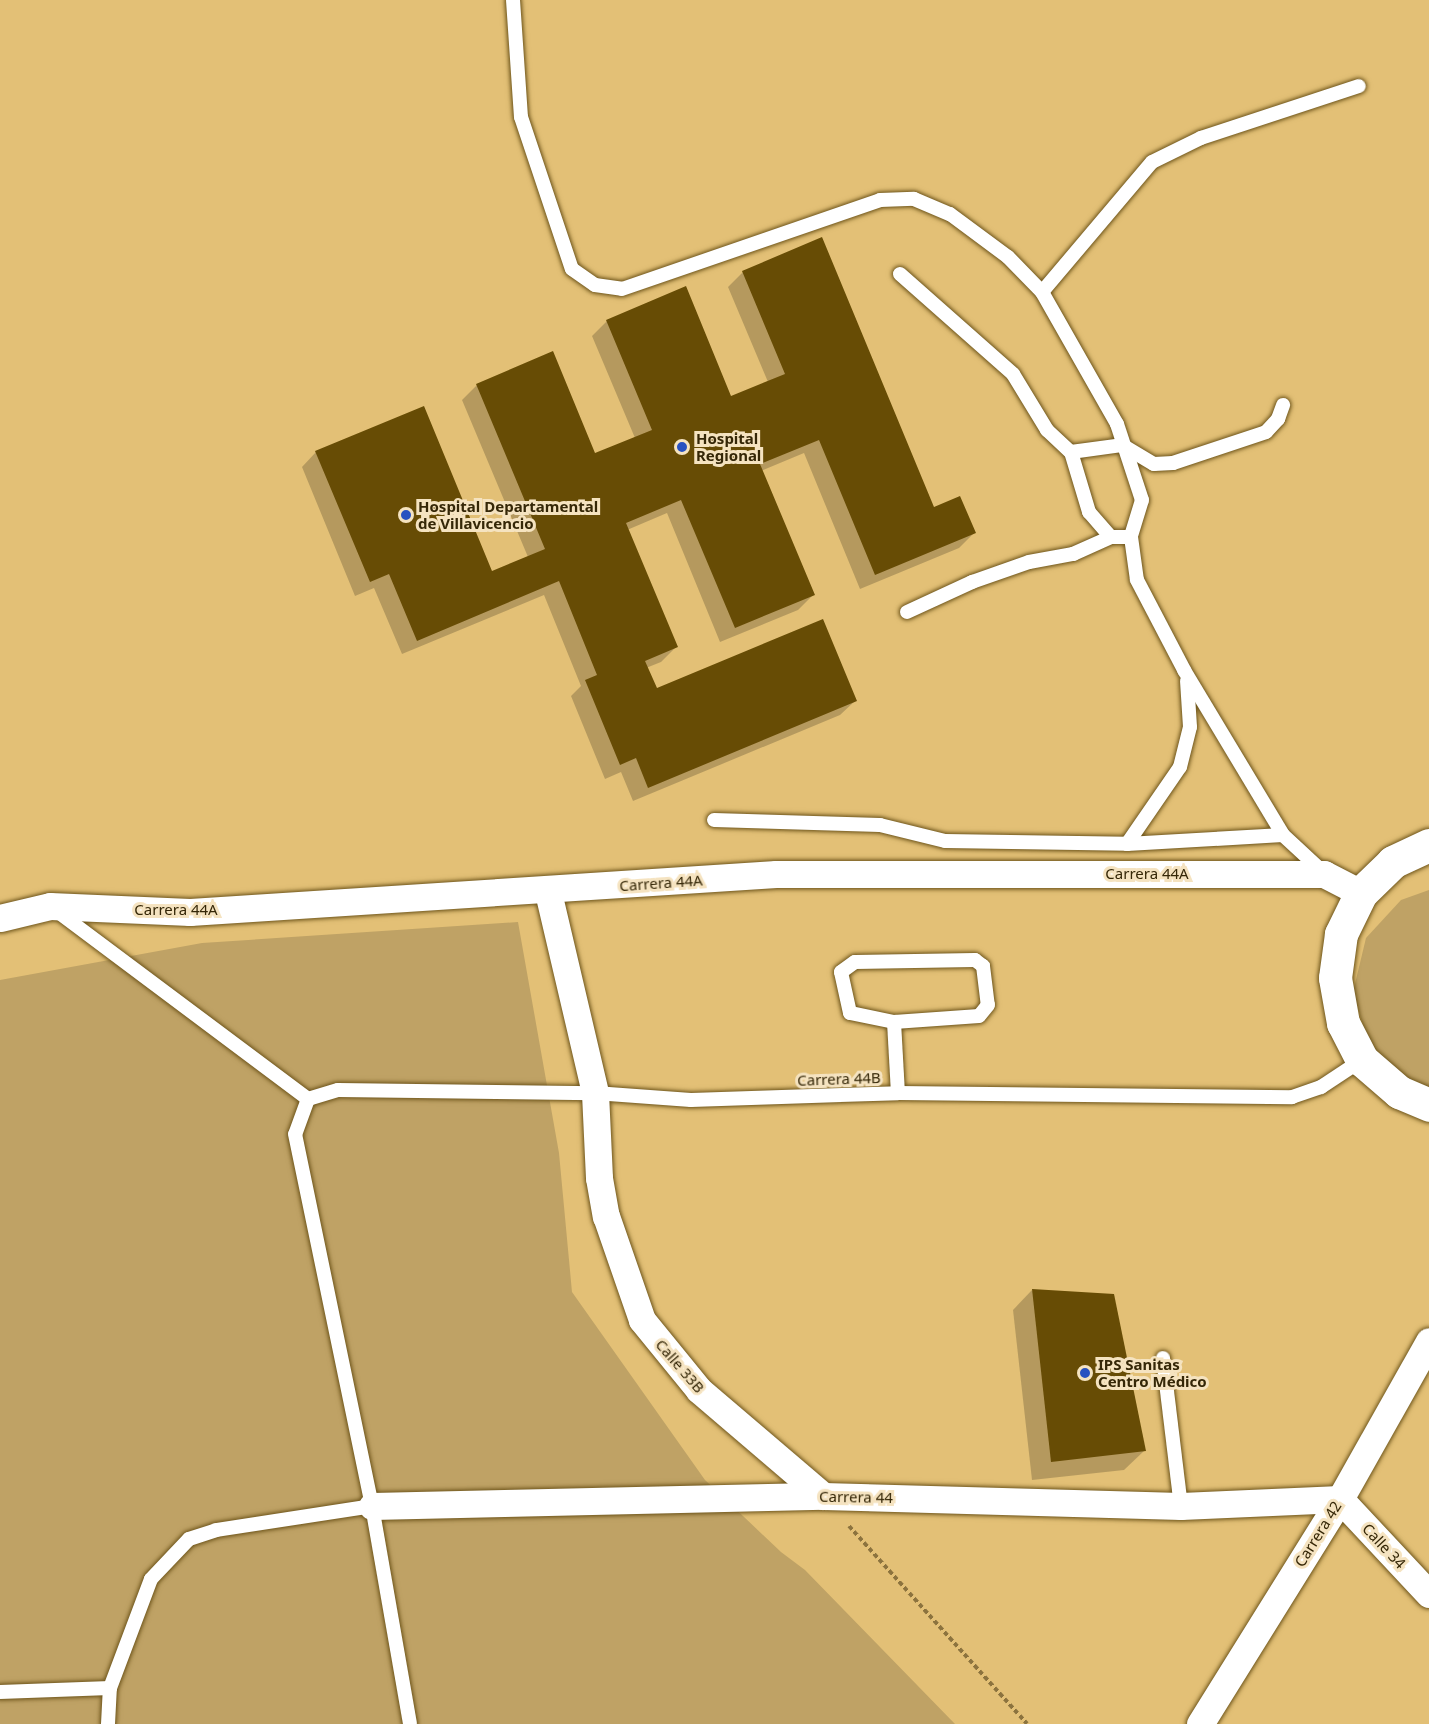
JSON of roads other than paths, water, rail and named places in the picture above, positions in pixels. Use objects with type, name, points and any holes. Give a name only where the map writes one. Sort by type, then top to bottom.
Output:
[{"type":"street","points":[[1429,845],[1393,862],[1361,893],[1341,934],[1335,978],[1343,1023],[1362,1060],[1399,1092],[1429,1105]]},
{"type":"street","name":"Carrera 44A","points":[[0,918],[50,906],[190,912],[548,892],[776,874],[1324,874]]},
{"type":"street","points":[[1324,874],[1361,893]]},
{"type":"street","name":"Calle 33B","points":[[548,892],[595,1093],[599,1178],[606,1216],[642,1320],[699,1390],[823,1496]]},
{"type":"street","name":"Carrera 42","points":[[1200,1724],[1340,1499],[1429,1341]]},
{"type":"street","name":"Carrera 44","points":[[372,1506],[823,1496],[1181,1506],[1340,1499]]},
{"type":"street","name":"Calle 34","points":[[1340,1499],[1429,1594]]},
{"type":"lane","points":[[513,0],[521,117],[572,268],[595,285],[622,289],[880,200],[914,199],[950,214],[1008,257],[1042,292],[1104,395],[1142,500],[1131,537],[1137,580],[1184,670],[1283,835],[1324,874]]},
{"type":"lane","points":[[1042,292],[1152,162],[1201,138],[1359,86]]},
{"type":"lane","points":[[900,274],[1012,374],[1047,430],[1071,452],[1089,512],[1111,537]]},
{"type":"lane","points":[[1071,452],[1122,445],[1154,464],[1173,463],[1266,432],[1278,419],[1283,405]]},
{"type":"lane","points":[[907,612],[972,582],[1029,562],[1073,554],[1111,537],[1131,537]]},
{"type":"lane","points":[[1127,844],[1170,785],[1186,748],[1191,706],[1184,670]]},
{"type":"lane","points":[[714,820],[880,825],[945,842],[1127,844],[1283,835]]},
{"type":"lane","points":[[50,906],[308,1099],[295,1134],[372,1506],[410,1724]]},
{"type":"lane","points":[[975,960],[983,966],[988,1005],[979,1016],[894,1022],[850,1012],[841,972],[847,966],[855,962],[975,960]]},
{"type":"lane","points":[[894,1022],[898,1093]]},
{"type":"lane","name":"Carrera 44B","points":[[308,1099],[338,1090],[595,1093],[691,1100],[898,1093],[1292,1096],[1322,1087],[1362,1060]]},
{"type":"lane","points":[[1163,1358],[1181,1506]]},
{"type":"lane","points":[[108,1724],[110,1688],[151,1579],[189,1539],[216,1530],[372,1506]]},
{"type":"lane","points":[[0,1692],[110,1688]]},
{"type":"place","name":"Hospital Regional","points":[[682,447]]},
{"type":"place","name":"Hospital Departamental de Villavicencio","points":[[406,515]]},
{"type":"place","name":"IPS Sanitas Centro Médico","points":[[1085,1373]]}]
